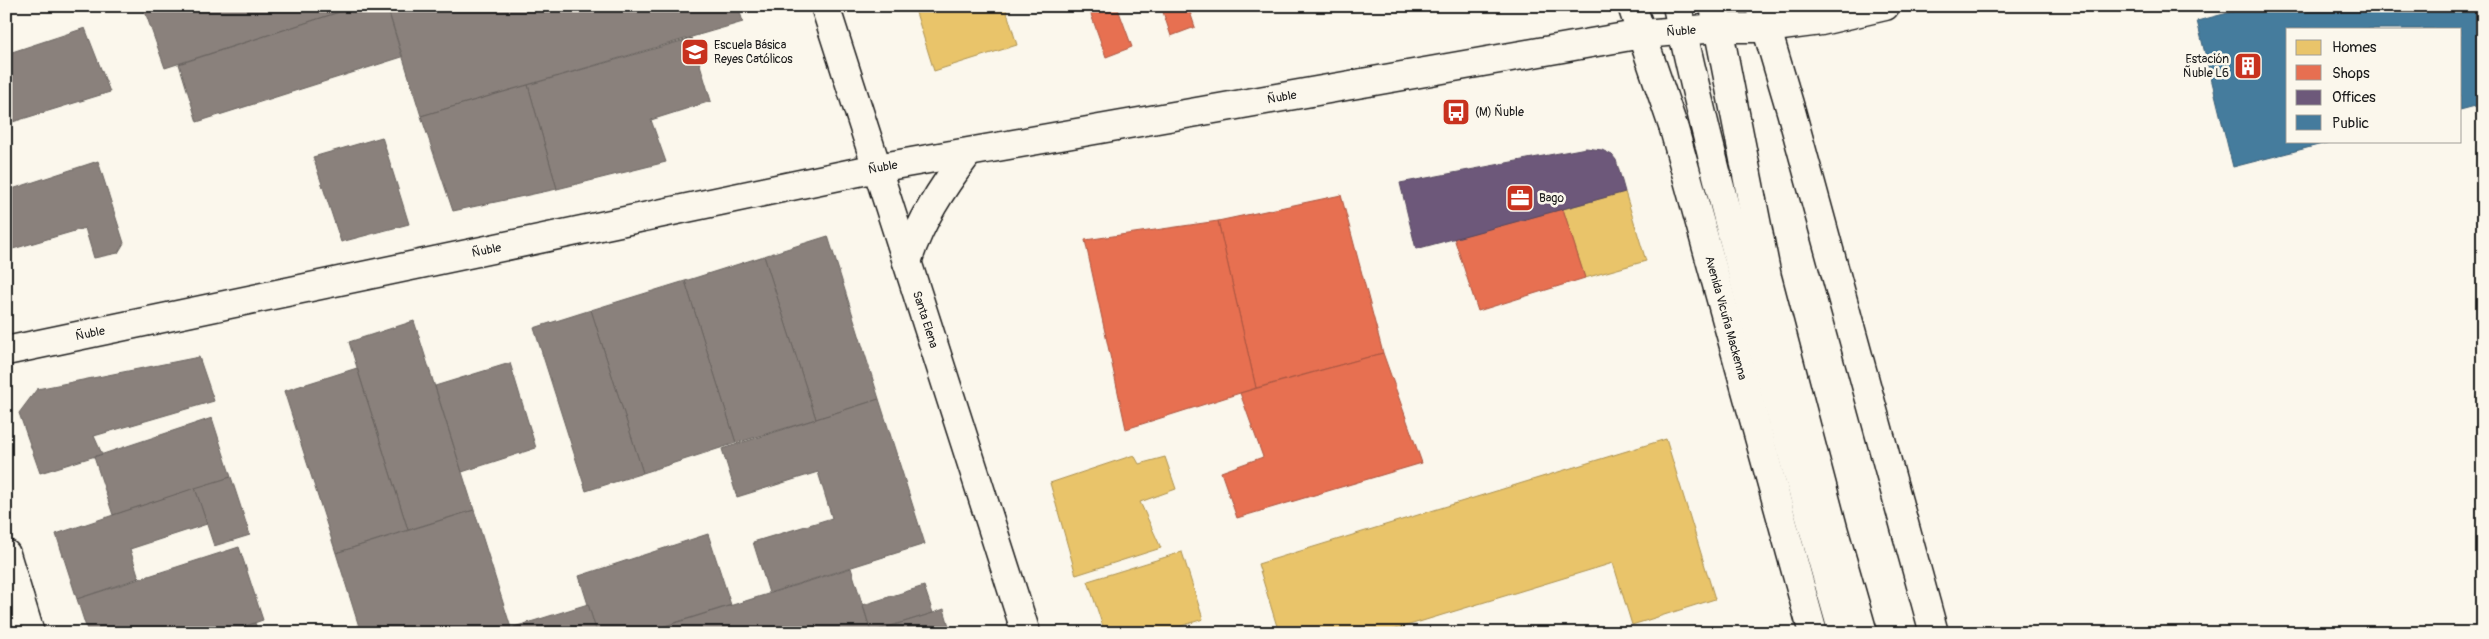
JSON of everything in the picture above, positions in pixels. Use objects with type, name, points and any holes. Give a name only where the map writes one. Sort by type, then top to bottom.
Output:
[{"type":"main road","name":"Santa Elena","points":[[825,6],[1026,633]]},
{"type":"main road","name":"Avenida Vicuña Mackenna","points":[[1632,6],[1674,129],[1813,633]]},
{"type":"main road","name":"Ñuble","points":[[6,351],[877,168],[1642,34],[1680,18],[1763,17],[1821,21],[1885,6]]},
{"type":"main road","points":[[1716,17],[1767,278],[1833,528],[1864,633]]},
{"type":"main road","points":[[1763,17],[1934,633]]},
{"type":"main road","points":[[1680,18],[1715,165],[1843,633]]},
{"type":"main road","points":[[907,262],[916,234],[930,208],[968,153]]},
{"type":"main road","points":[[6,554],[30,633]]},
{"type":"building: Homes","points":[[914,6],[1005,6],[1017,45],[934,71]]},
{"type":"building: Homes","points":[[1625,192],[1646,261],[1585,278],[1563,209]]},
{"type":"building: Homes","points":[[1666,439],[1715,599],[1632,625],[1613,563],[1383,633],[1279,633],[1258,564]]},
{"type":"building: Homes","points":[[1134,455],[1139,464],[1165,457],[1176,489],[1140,502],[1161,548],[1076,575],[1050,483]]},
{"type":"building: Homes","points":[[1182,552],[1203,619],[1160,633],[1105,633],[1088,581]]},
{"type":"building: Shops","points":[[1088,6],[1117,6],[1132,47],[1106,57]]},
{"type":"building: Shops","points":[[1161,6],[1188,6],[1195,27],[1171,36]]},
{"type":"building: Shops","points":[[1341,195],[1383,353],[1256,388],[1218,221]]},
{"type":"building: Shops","points":[[1563,209],[1585,278],[1478,311],[1454,238]]},
{"type":"building: Shops","points":[[1218,221],[1256,388],[1126,429],[1085,240]]},
{"type":"building: Shops","points":[[1383,353],[1422,463],[1237,518],[1221,472],[1263,457],[1240,393]]},
{"type":"building: Offices","points":[[1586,148],[1602,150],[1612,155],[1616,160],[1625,192],[1416,249],[1400,183]]},
{"type":"building: Public","name":"Estación Ñuble L6","points":[[2255,6],[2483,6],[2483,104],[2462,109],[2462,28],[2286,28],[2286,142],[2330,142],[2233,167],[2197,21]]},
{"type":"building: Industry","points":[[143,6],[358,6],[165,68]]},
{"type":"building: Industry","points":[[358,6],[387,6],[402,57],[197,122],[179,64]]},
{"type":"building: Industry","points":[[387,6],[738,6],[743,22],[421,116]]},
{"type":"building: Industry","points":[[85,28],[110,92],[6,124],[6,54]]},
{"type":"building: Industry","points":[[692,38],[711,101],[651,120],[666,162],[557,189],[528,85]]},
{"type":"building: Industry","points":[[528,85],[557,189],[453,211],[421,116]]},
{"type":"building: Industry","points":[[382,137],[409,224],[341,242],[313,157]]},
{"type":"building: Industry","points":[[98,161],[124,243],[118,253],[94,258],[85,228],[6,251],[6,191]]},
{"type":"building: Industry","points":[[828,236],[879,399],[816,419],[764,256]]},
{"type":"building: Industry","points":[[764,256],[816,419],[736,443],[685,281]]},
{"type":"building: Industry","points":[[685,281],[736,443],[643,473],[591,310]]},
{"type":"building: Industry","points":[[591,310],[643,473],[586,491],[534,328]]},
{"type":"building: Industry","points":[[414,321],[474,510],[408,530],[349,342]]},
{"type":"building: Industry","points":[[199,357],[214,401],[94,436],[102,454],[40,473],[19,413],[37,389]]},
{"type":"building: Industry","points":[[510,363],[536,448],[462,472],[435,386]]},
{"type":"building: Industry","points":[[357,368],[408,530],[336,553],[284,391]]},
{"type":"building: Industry","points":[[879,399],[925,544],[769,593],[753,542],[832,518],[818,472],[737,497],[722,449]]},
{"type":"building: Industry","points":[[212,418],[231,477],[113,515],[94,457]]},
{"type":"building: Industry","points":[[231,477],[250,535],[214,546],[195,488]]},
{"type":"building: Industry","points":[[195,488],[207,524],[130,549],[139,578],[77,599],[56,534]]},
{"type":"building: Industry","points":[[474,510],[511,628],[495,633],[361,633],[336,553]]},
{"type":"building: Industry","points":[[708,534],[731,605],[643,633],[597,633],[579,576]]},
{"type":"building: Industry","points":[[239,547],[263,620],[225,633],[88,633],[77,599]]},
{"type":"building: Industry","points":[[851,568],[871,632],[869,633],[643,633]]},
{"type":"building: Industry","points":[[924,586],[933,613],[871,632],[863,605]]},
{"type":"building: Industry","points":[[588,604],[597,633],[495,633],[511,628]]},
{"type":"building: Industry","points":[[944,609],[951,633],[869,633],[933,613]]},
{"type":"building: Industry","points":[[255,623],[259,633],[225,633]]},
{"type":"place","name":"Escuela Básica Reyes Católicos","points":[[695,52]]},
{"type":"place","name":"Estación Ñuble L6","points":[[2248,66]]},
{"type":"place","name":"(M) Ñuble","points":[[1456,112]]},
{"type":"place","name":"Bago","points":[[1520,198]]}]
